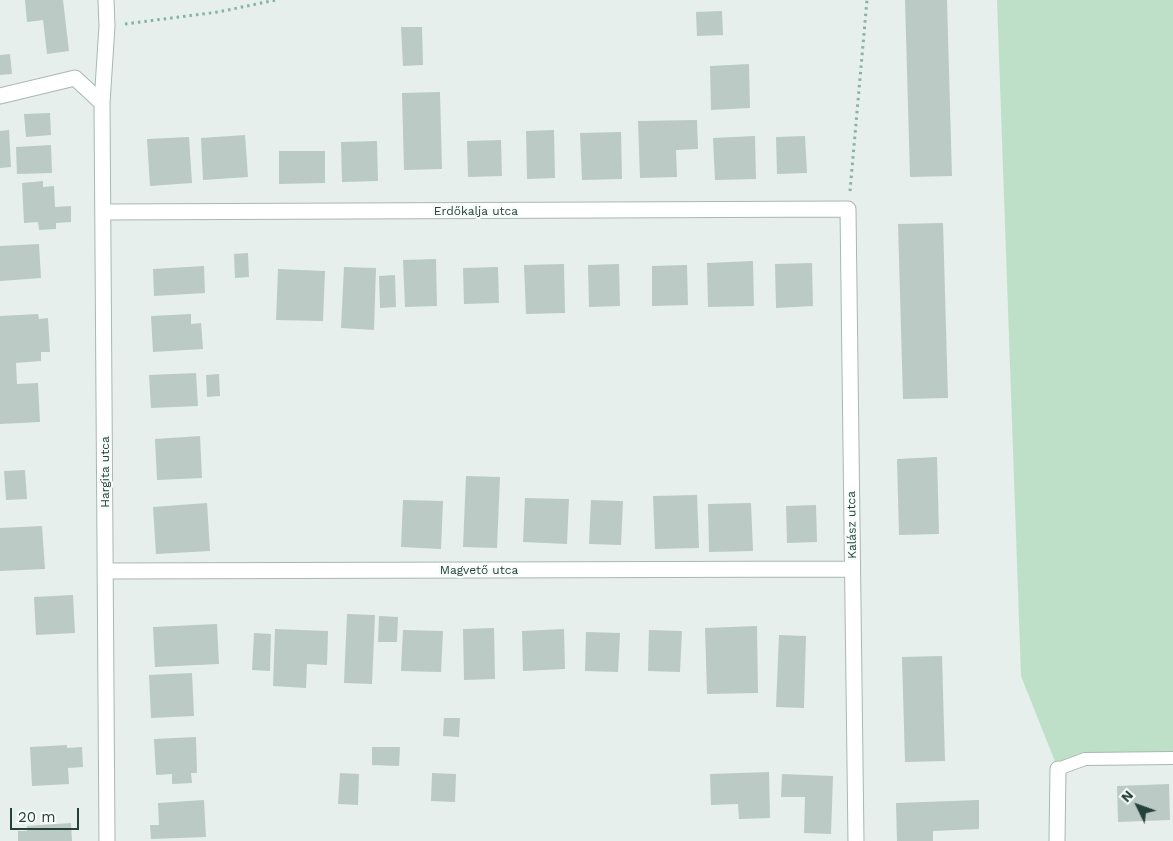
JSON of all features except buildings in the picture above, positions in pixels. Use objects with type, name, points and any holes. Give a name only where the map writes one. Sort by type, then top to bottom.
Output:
[{"type":"street","name":"Hargita utca","points":[[106,0],[102,103],[107,841]]},
{"type":"street","points":[[0,96],[75,78],[102,103]]},
{"type":"street","name":"Erdőkalja utca","points":[[103,212],[848,209]]},
{"type":"street","name":"Kalász utca","points":[[848,209],[856,841]]},
{"type":"street","name":"Magvető utca","points":[[106,571],[852,569]]},
{"type":"street","points":[[1057,841],[1058,769]]},
{"type":"lane","points":[[1058,769],[1085,758],[1173,758]]},
{"type":"path","points":[[106,26],[218,12],[276,0]]},
{"type":"path","points":[[848,209],[867,0]]},
{"type":"green space","points":[[997,0],[1173,0],[1173,758],[1085,759],[1058,769],[1021,676]]}]
